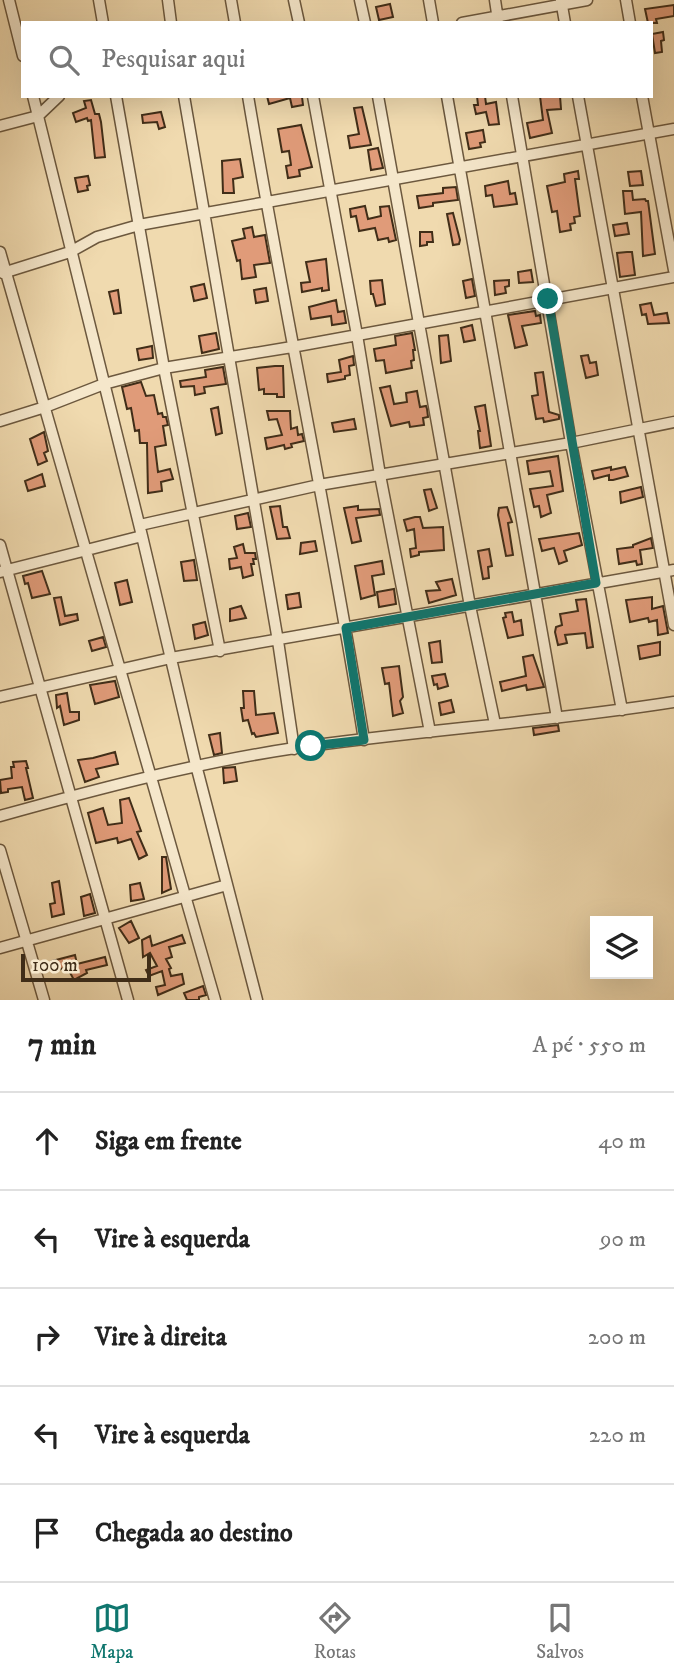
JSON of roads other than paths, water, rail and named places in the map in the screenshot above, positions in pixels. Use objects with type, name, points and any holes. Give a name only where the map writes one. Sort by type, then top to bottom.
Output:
[{"type":"street","points":[[9,0],[21,48]]},
{"type":"street","points":[[99,0],[103,21]]},
{"type":"street","points":[[167,0],[172,21]]},
{"type":"street","points":[[231,0],[235,21]]},
{"type":"street","points":[[294,0],[299,21]]},
{"type":"street","points":[[360,0],[365,21]]},
{"type":"street","points":[[429,0],[433,21]]},
{"type":"street","points":[[495,0],[498,20],[561,3],[587,0]]},
{"type":"street","points":[[626,0],[630,21]]},
{"type":"street","points":[[561,3],[565,21]]},
{"type":"street","points":[[34,98],[141,530],[196,765],[257,1000]]},
{"type":"street","points":[[0,127],[38,116],[58,98]]},
{"type":"street","points":[[117,98],[164,368],[220,651]]},
{"type":"street","points":[[184,98],[278,640],[294,748]]},
{"type":"street","points":[[248,98],[292,347],[346,628],[364,740]]},
{"type":"street","points":[[313,98],[429,732]]},
{"type":"street","points":[[378,98],[470,606],[495,724]]},
{"type":"street","points":[[447,98],[558,718]]},
{"type":"street","points":[[512,98],[596,583],[622,710]]},
{"type":"street","points":[[578,98],[638,430],[669,571],[674,625]]},
{"type":"street","points":[[642,98],[674,270]]},
{"type":"street","points":[[3,273],[70,252],[97,237],[139,225],[674,129]]},
{"type":"street","points":[[0,252],[3,273],[45,407],[215,1000]]},
{"type":"street","points":[[0,421],[45,407],[104,383],[164,368],[674,277]]},
{"type":"street","points":[[3,571],[86,551],[141,530],[192,515],[319,485],[571,443],[674,422]]},
{"type":"street","points":[[0,545],[3,571],[128,1000]]},
{"type":"street","points":[[0,697],[171,658],[669,571]]},
{"type":"street","points":[[0,816],[196,765],[294,748],[674,702]]},
{"type":"street","points":[[0,850],[44,1000]]},
{"type":"street","points":[[0,948],[227,885]]}]
